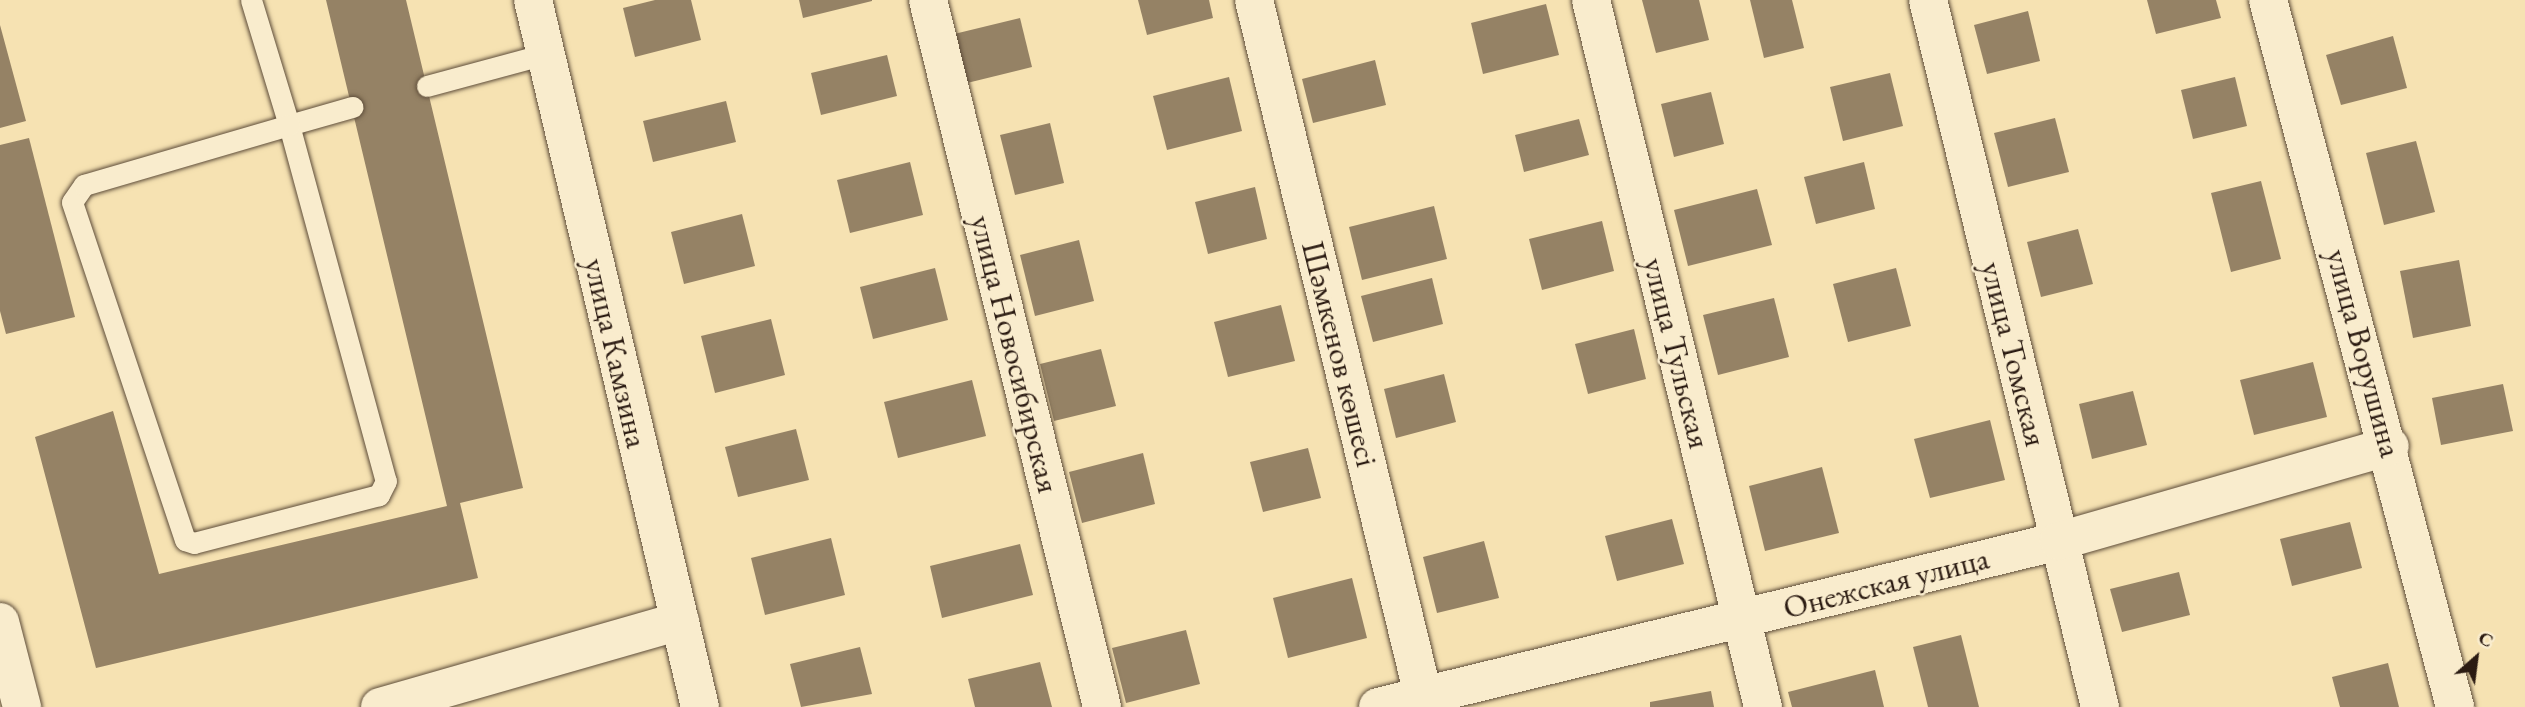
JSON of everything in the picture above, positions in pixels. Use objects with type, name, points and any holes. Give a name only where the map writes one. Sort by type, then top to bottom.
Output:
[{"type":"street","name":"улица Камзина","points":[[533,0],[700,707]]},
{"type":"street","name":"улица Новосибирская","points":[[928,0],[1102,707]]},
{"type":"street","name":"Шәмкенов көшесі","points":[[1254,0],[1425,702]]},
{"type":"street","name":"улица Тульская","points":[[1591,0],[1763,707]]},
{"type":"street","name":"улица Томская","points":[[1927,0],[2100,707]]},
{"type":"street","name":"улица Ворушина","points":[[2269,0],[2390,446],[2455,707]]},
{"type":"street","name":"Онежская улица","points":[[1378,707],[1425,702],[1742,618],[2059,541],[2390,446]]},
{"type":"street","points":[[380,707],[680,621]]},
{"type":"street","points":[[0,622],[22,707]]},
{"type":"lane","points":[[251,0],[289,125],[386,481],[379,495],[194,543],[185,540],[72,202],[84,185],[289,125],[352,107]]},
{"type":"lane","points":[[427,86],[546,54]]},
{"type":"building","points":[[326,0],[406,0],[523,488],[460,503],[478,578],[96,668],[35,437],[113,411],[159,574],[447,506]]},
{"type":"building","points":[[655,0],[691,0],[701,40],[635,57],[623,8]]},
{"type":"building","points":[[799,0],[872,0],[872,1],[803,18]]},
{"type":"building","points":[[1138,0],[1209,0],[1213,18],[1147,35]]},
{"type":"building","points":[[1642,0],[1699,0],[1709,40],[1656,53]]},
{"type":"building","points":[[1750,0],[1792,0],[1804,48],[1764,58]]},
{"type":"building","points":[[2147,0],[2216,0],[2221,18],[2156,34]]},
{"type":"building","points":[[1546,4],[1559,55],[1483,74],[1471,23]]},
{"type":"building","points":[[2028,11],[2040,61],[1987,74],[1974,25]]},
{"type":"building","points":[[1020,18],[1032,67],[963,84],[950,35]]},
{"type":"building","points":[[0,25],[26,121],[0,128]]},
{"type":"building","points":[[2393,36],[2407,88],[2341,105],[2326,55]]},
{"type":"building","points":[[887,55],[897,96],[821,115],[811,73]]},
{"type":"building","points":[[1375,60],[1386,105],[1313,123],[1302,79]]},
{"type":"building","points":[[1890,73],[1903,126],[1843,141],[1830,87]]},
{"type":"building","points":[[1229,77],[1242,131],[1167,150],[1153,96]]},
{"type":"building","points":[[2235,77],[2247,126],[2193,139],[2181,90]]},
{"type":"building","points":[[1711,92],[1724,144],[1674,157],[1661,104]]},
{"type":"building","points":[[726,101],[736,142],[653,162],[643,121]]},
{"type":"building","points":[[2055,118],[2069,172],[2008,187],[1994,133]]},
{"type":"building","points":[[1579,119],[1589,155],[1524,172],[1515,135]]},
{"type":"building","points":[[1050,123],[1064,183],[1015,195],[1000,135]]},
{"type":"building","points":[[29,138],[75,317],[6,334],[0,311],[0,145]]},
{"type":"building","points":[[2416,141],[2435,212],[2384,225],[2366,153]]},
{"type":"building","points":[[910,162],[923,215],[850,233],[837,180]]},
{"type":"building","points":[[1864,162],[1875,209],[1816,224],[1804,177]]},
{"type":"building","points":[[2261,181],[2281,259],[2231,272],[2211,193]]},
{"type":"building","points":[[1255,187],[1267,239],[1208,254],[1195,202]]},
{"type":"building","points":[[1757,189],[1772,245],[1688,266],[1674,210]]},
{"type":"building","points":[[1434,206],[1447,259],[1362,280],[1349,227]]},
{"type":"building","points":[[742,214],[755,266],[684,284],[671,232]]},
{"type":"building","points":[[1602,221],[1614,271],[1542,290],[1529,239]]},
{"type":"building","points":[[2078,229],[2093,284],[2041,297],[2027,242]]},
{"type":"building","points":[[1079,240],[1094,301],[1035,316],[1020,255]]},
{"type":"building","points":[[2459,260],[2471,326],[2413,338],[2400,271]]},
{"type":"building","points":[[935,268],[948,320],[873,339],[860,287]]},
{"type":"building","points":[[1896,268],[1911,326],[1848,342],[1833,284]]},
{"type":"building","points":[[1432,278],[1443,324],[1373,342],[1361,296]]},
{"type":"building","points":[[1774,298],[1789,357],[1718,375],[1703,315]]},
{"type":"building","points":[[1281,305],[1295,361],[1228,377],[1214,322]]},
{"type":"building","points":[[771,319],[785,375],[715,393],[701,336]]},
{"type":"building","points":[[1634,329],[1646,379],[1588,394],[1575,344]]},
{"type":"building","points":[[1101,349],[1116,406],[1054,421],[1040,364]]},
{"type":"building","points":[[2313,362],[2327,417],[2254,435],[2240,380]]},
{"type":"building","points":[[1444,374],[1456,422],[1396,438],[1384,389]]},
{"type":"building","points":[[972,380],[986,436],[898,458],[884,402]]},
{"type":"building","points":[[2503,384],[2513,431],[2441,445],[2432,398]]},
{"type":"building","points":[[2133,391],[2147,445],[2092,459],[2079,404]]},
{"type":"building","points":[[1990,420],[2005,480],[1930,498],[1914,439]]},
{"type":"building","points":[[796,429],[809,480],[738,497],[725,447]]},
{"type":"building","points":[[1308,448],[1321,498],[1263,512],[1250,462]]},
{"type":"building","points":[[1143,453],[1155,504],[1082,523],[1069,472]]},
{"type":"building","points":[[1822,467],[1839,533],[1765,551],[1749,486]]},
{"type":"building","points":[[1672,519],[1684,564],[1617,581],[1605,536]]},
{"type":"building","points":[[2350,522],[2362,568],[2292,586],[2280,539]]},
{"type":"building","points":[[831,538],[845,595],[765,615],[751,558]]},
{"type":"building","points":[[1484,541],[1499,598],[1437,613],[1423,557]]},
{"type":"building","points":[[1020,544],[1033,595],[942,618],[930,566]]},
{"type":"building","points":[[2179,572],[2190,615],[2122,632],[2110,589]]},
{"type":"building","points":[[1352,578],[1367,638],[1288,658],[1273,598]]},
{"type":"building","points":[[1186,630],[1200,684],[1126,703],[1112,648]]},
{"type":"building","points":[[1961,635],[1979,707],[1928,707],[1913,647]]},
{"type":"building","points":[[860,647],[872,694],[801,707],[790,664]]},
{"type":"building","points":[[1040,662],[1052,707],[975,707],[968,679]]},
{"type":"building","points":[[2388,663],[2399,707],[2340,707],[2332,677]]},
{"type":"building","points":[[1875,670],[1884,707],[1792,707],[1788,692]]},
{"type":"building","points":[[1711,691],[1714,707],[1650,707],[1650,702]]}]
